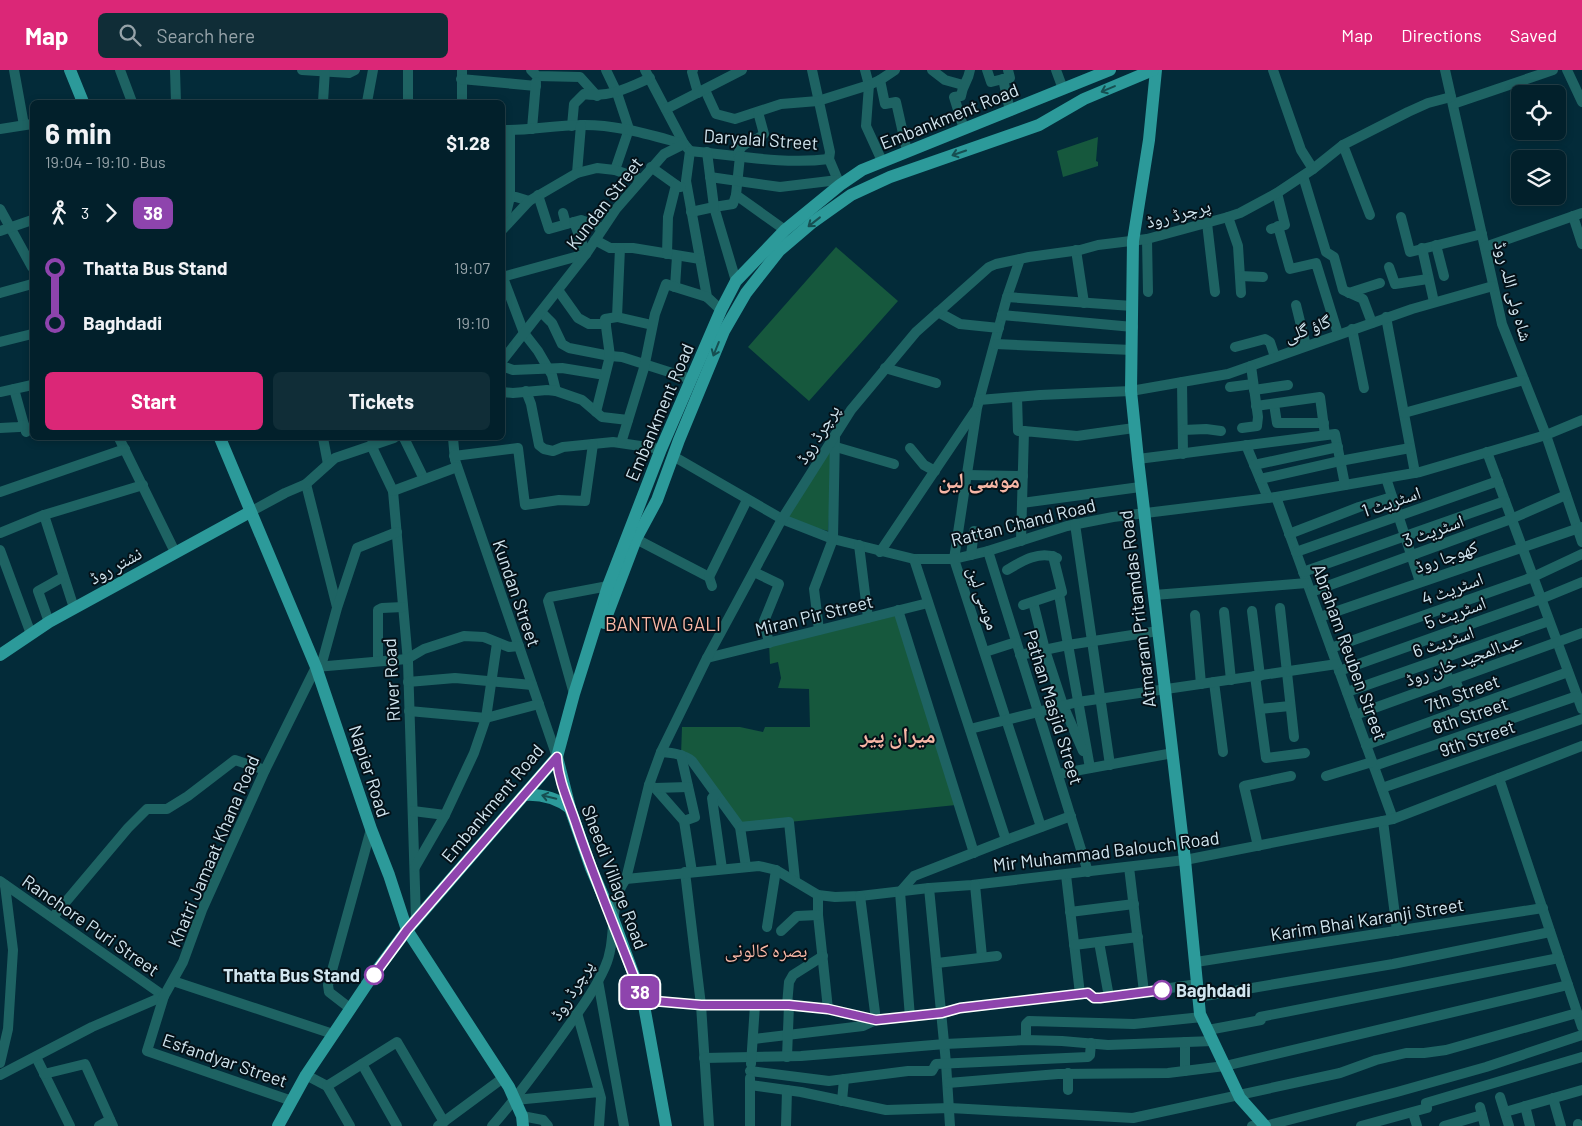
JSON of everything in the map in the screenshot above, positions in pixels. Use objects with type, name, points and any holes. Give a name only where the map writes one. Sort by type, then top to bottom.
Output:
[{"type":"main road","points":[[70,70],[82,100]]},
{"type":"main road","name":"Embankment Road","points":[[557,760],[574,694],[608,586],[661,449],[721,310],[736,281],[785,230],[839,182],[882,161],[1110,70]]},
{"type":"main road","name":"Embankment Road","points":[[278,1126],[306,1076],[407,930],[557,760],[582,684],[636,539],[657,500],[724,331],[746,293],[779,252],[813,222],[851,195],[890,176],[1039,124],[1084,100],[1155,70]]},
{"type":"main road","name":"Atmaram Pritamdas Road","points":[[1155,70],[1149,140],[1133,241],[1130,391],[1202,1017],[1238,1095],[1261,1125]]},
{"type":"main road","name":"Napier Road","points":[[221,440],[316,666],[407,930],[503,1078],[515,1100],[522,1121]]},
{"type":"main road","name":"نشتر روڈ","points":[[0,655],[49,622],[250,512]]},
{"type":"main road","name":"Sheedi Village Road","points":[[557,760],[570,808],[591,868],[614,921],[643,1000],[666,1126]]},
{"type":"main road","points":[[525,795],[552,797],[570,808]]},
{"type":"street","points":[[0,129],[28,125],[14,70]]},
{"type":"street","points":[[120,70],[131,100]]},
{"type":"street","points":[[175,70],[176,100]]},
{"type":"street","points":[[302,70],[349,73],[356,70]]},
{"type":"street","points":[[367,100],[372,70]]},
{"type":"street","points":[[408,70],[408,100]]},
{"type":"street","points":[[606,70],[617,93],[629,129],[615,170]]},
{"type":"street","points":[[693,70],[692,72],[701,91],[716,114],[735,119],[781,104],[818,101],[869,85],[895,70]]},
{"type":"street","points":[[666,109],[730,73],[742,70]]},
{"type":"street","points":[[710,177],[780,186],[839,182],[829,159],[830,152],[812,70]]},
{"type":"street","points":[[866,70],[869,85],[866,126],[882,161]]},
{"type":"street","points":[[932,70],[945,80],[962,85]]},
{"type":"street","points":[[964,129],[954,97],[962,96],[962,85],[968,78],[970,70]]},
{"type":"street","points":[[987,70],[991,82],[1005,75],[1010,111]]},
{"type":"street","points":[[1056,70],[1063,89]]},
{"type":"street","points":[[1272,70],[1301,150],[1313,169]]},
{"type":"street","name":"شاہ ولی اللہ روڈ","points":[[1445,70],[1502,324],[1546,435],[1566,495],[1580,528],[1582,542]]},
{"type":"street","name":"پرچرڈ روڈ","points":[[492,1126],[515,1100],[577,1013],[606,965],[616,898],[626,879],[661,752],[707,658],[782,519],[851,410],[916,332],[989,267],[1020,259],[1098,245],[1147,239],[1240,213],[1277,193],[1313,169],[1343,145],[1408,112],[1428,103],[1452,100],[1553,70]]},
{"type":"street","points":[[1567,70],[1582,102]]},
{"type":"street","points":[[323,100],[325,71]]},
{"type":"street","points":[[462,100],[462,74],[534,78],[574,73],[597,96]]},
{"type":"street","points":[[577,173],[574,104],[584,94],[597,96],[617,93],[648,74],[687,147],[686,181],[707,297]]},
{"type":"street","points":[[532,130],[534,78]]},
{"type":"street","points":[[880,80],[884,104],[896,102],[907,151]]},
{"type":"street","points":[[691,212],[733,204],[738,180],[739,150],[742,145],[759,140],[764,134],[758,112]]},
{"type":"street","name":"Daryalal Street","points":[[506,130],[532,130],[576,125],[629,129],[707,152],[812,161],[829,159]]},
{"type":"street","points":[[506,130],[506,197],[516,196],[529,201]]},
{"type":"street","points":[[1343,145],[1370,215]]},
{"type":"street","name":"Kundan Street","points":[[505,357],[586,254],[616,209],[651,167],[664,154],[687,147]]},
{"type":"street","points":[[707,152],[714,207],[736,281]]},
{"type":"street","points":[[651,167],[679,187],[687,186]]},
{"type":"street","points":[[505,226],[529,201],[577,173],[597,168],[615,170],[641,179]]},
{"type":"street","points":[[1302,176],[1326,252],[1334,257],[1343,290],[1363,299],[1372,323]]},
{"type":"street","points":[[675,287],[668,217],[676,185]]},
{"type":"street","points":[[1277,193],[1285,225],[1275,228],[1290,269],[1316,263],[1338,334]]},
{"type":"street","points":[[538,195],[549,229],[581,220],[603,228]]},
{"type":"street","points":[[736,195],[785,230]]},
{"type":"street","points":[[0,209],[5,229],[30,264]]},
{"type":"street","points":[[505,275],[586,254],[563,213]]},
{"type":"street","points":[[1485,248],[1577,215],[1582,244]]},
{"type":"street","points":[[1228,217],[1238,246],[1241,293]]},
{"type":"street","points":[[1401,217],[1410,252],[1482,234]]},
{"type":"street","points":[[5,229],[30,221]]},
{"type":"street","points":[[1207,223],[1215,292]]},
{"type":"street","points":[[1147,239],[1148,292]]},
{"type":"street","points":[[595,240],[610,248],[633,248],[700,259]]},
{"type":"street","points":[[1436,245],[1444,276]]},
{"type":"street","points":[[617,317],[620,248]]},
{"type":"street","points":[[1422,248],[1434,302]]},
{"type":"street","points":[[1076,250],[1084,303]]},
{"type":"street","name":"موسی لین","points":[[1020,259],[1007,297],[978,404],[954,559],[1041,827]]},
{"type":"street","points":[[1389,267],[1394,284],[1428,278]]},
{"type":"street","points":[[1321,280],[1338,275]]},
{"type":"street","points":[[1240,276],[1263,277]]},
{"type":"street","points":[[505,281],[524,333],[552,375],[556,391]]},
{"type":"street","points":[[1350,293],[1380,282]]},
{"type":"street","points":[[0,292],[30,284]]},
{"type":"street","points":[[621,443],[645,365],[653,322],[666,284],[707,297],[721,310]]},
{"type":"street","name":"گاؤ گلی","points":[[978,404],[1017,397],[1130,391],[1228,374],[1386,317],[1493,286]]},
{"type":"street","points":[[558,290],[578,318],[589,324],[606,324]]},
{"type":"street","points":[[1007,297],[1132,306]]},
{"type":"street","points":[[1296,305],[1306,346]]},
{"type":"street","points":[[541,312],[552,323],[562,344],[569,348],[635,360],[645,365],[691,379]]},
{"type":"street","points":[[938,312],[960,324],[999,328]]},
{"type":"street","points":[[1002,315],[1132,327]]},
{"type":"street","points":[[596,412],[610,356],[606,319],[617,317],[653,322]]},
{"type":"street","points":[[1386,317],[1415,473]]},
{"type":"street","points":[[1352,329],[1364,388]]},
{"type":"street","points":[[0,342],[30,334]]},
{"type":"street","points":[[1234,346],[1265,340],[1270,342],[1275,357]]},
{"type":"street","points":[[994,344],[1132,350]]},
{"type":"street","points":[[1242,428],[1257,426],[1254,387],[1250,366]]},
{"type":"street","points":[[505,367],[513,370],[562,368],[605,375]]},
{"type":"street","points":[[885,368],[936,383]]},
{"type":"street","points":[[1404,413],[1524,380]]},
{"type":"street","points":[[1182,382],[1183,454]]},
{"type":"street","points":[[0,392],[30,385]]},
{"type":"street","points":[[1230,387],[1288,385]]},
{"type":"street","points":[[0,428],[25,428],[14,389]]},
{"type":"street","points":[[505,392],[556,391],[582,400],[602,417],[628,420]]},
{"type":"street","points":[[526,392],[531,404],[539,445],[544,449],[553,451],[563,447],[613,442],[661,449]]},
{"type":"street","points":[[1017,397],[1018,431],[1077,436],[1134,428]]},
{"type":"street","points":[[1256,406],[1320,397],[1325,435]]},
{"type":"street","points":[[880,552],[978,404]]},
{"type":"street","points":[[1274,404],[1277,424],[1324,423]]},
{"type":"street","name":"Rattan Chand Road","points":[[673,456],[782,519],[832,539],[914,559],[954,559],[988,551],[1075,524],[1143,512],[1272,497],[1415,473],[1546,435],[1582,420]]},
{"type":"street","points":[[1183,430],[1206,429],[1221,431]]},
{"type":"street","points":[[1021,541],[1024,431]]},
{"type":"street","points":[[1138,459],[1335,434],[1345,485]]},
{"type":"street","points":[[819,630],[814,589],[832,539],[835,435]]},
{"type":"street","points":[[120,440],[176,552]]},
{"type":"street","points":[[323,440],[328,464]]},
{"type":"street","points":[[250,512],[306,484],[335,458],[387,440]]},
{"type":"street","points":[[405,440],[424,479]]},
{"type":"street","name":"Kundan Street","points":[[454,440],[455,462],[557,760]]},
{"type":"street","points":[[393,491],[424,479],[455,462],[518,448],[526,505],[559,500],[585,500],[593,444]]},
{"type":"street","name":"River Road","points":[[371,445],[393,491],[397,532],[407,659],[416,920]]},
{"type":"street","name":"Abraham Reuben Street","points":[[1246,445],[1260,479],[1272,497],[1289,534],[1382,788],[1388,820],[1397,931]]},
{"type":"street","points":[[836,447],[894,464]]},
{"type":"street","points":[[1254,465],[1338,447]]},
{"type":"street","points":[[910,448],[924,464],[935,471]]},
{"type":"street","points":[[1260,479],[1340,460],[1410,448]]},
{"type":"street","points":[[0,492],[125,450]]},
{"type":"street","points":[[1487,452],[1582,708]]},
{"type":"street","points":[[967,474],[1023,476]]},
{"type":"street","points":[[1386,478],[1420,582]]},
{"type":"street","name":"اسٹریٹ 1","points":[[1296,552],[1498,481]]},
{"type":"street","points":[[0,533],[44,515],[143,484]]},
{"type":"street","points":[[306,484],[337,608]]},
{"type":"street","points":[[1022,503],[1140,487]]},
{"type":"street","name":"اسٹریٹ 3","points":[[1154,596],[1309,588],[1411,555],[1511,518],[1566,495]]},
{"type":"street","points":[[1289,534],[1359,506],[1392,497]]},
{"type":"street","points":[[636,539],[710,581],[747,500]]},
{"type":"street","points":[[1303,572],[1505,501]]},
{"type":"street","points":[[44,515],[74,608]]},
{"type":"street","points":[[1075,524],[1110,765]]},
{"type":"street","name":"کھوجا روڈ","points":[[1320,617],[1580,528]]},
{"type":"street","points":[[971,555],[974,531]]},
{"type":"street","name":"Khatri Jamaat Khana Road","points":[[147,1050],[164,996],[183,962],[202,910],[265,770],[316,666],[323,659],[337,608],[357,548],[397,532]]},
{"type":"street","points":[[1031,537],[1036,555]]},
{"type":"street","points":[[860,545],[868,618]]},
{"type":"street","points":[[0,550],[31,634]]},
{"type":"street","name":"Pathan Masjid Street","points":[[988,551],[1088,872]]},
{"type":"street","name":"اسٹریٹ 4","points":[[1331,648],[1533,576],[1582,554]]},
{"type":"street","points":[[1007,570],[1036,555],[1056,558],[1062,592],[1059,594],[1090,768]]},
{"type":"street","points":[[914,559],[1006,840]]},
{"type":"street","points":[[754,572],[779,584],[764,621],[768,643]]},
{"type":"street","points":[[49,622],[38,591],[63,577]]},
{"type":"street","name":"اسٹریٹ 5","points":[[970,730],[1078,702],[1286,672],[1338,668],[1582,582]]},
{"type":"street","points":[[574,694],[548,601],[550,597],[561,594],[608,586]]},
{"type":"street","points":[[1023,605],[1059,594]]},
{"type":"street","points":[[1033,602],[1045,650],[1063,705],[1090,768]]},
{"type":"street","name":"Miran Pir Street","points":[[707,658],[928,603]]},
{"type":"street","points":[[378,661],[378,610],[382,608],[403,607]]},
{"type":"street","points":[[1280,608],[1294,737]]},
{"type":"street","points":[[898,610],[974,853]]},
{"type":"street","points":[[1252,611],[1266,758],[1305,753]]},
{"type":"street","points":[[1224,612],[1231,680]]},
{"type":"street","points":[[1195,614],[1201,684]]},
{"type":"street","name":"اسٹریٹ 6","points":[[1347,692],[1549,621]]},
{"type":"street","points":[[1020,655],[1068,645],[1158,631]]},
{"type":"street","name":"عبدالمجید خان روڈ","points":[[1355,714],[1582,633]]},
{"type":"street","points":[[316,666],[407,659],[424,649],[464,636],[484,637],[509,647],[519,646]]},
{"type":"street","points":[[984,652],[1016,642]]},
{"type":"street","points":[[414,867],[445,815],[474,753],[486,718],[497,643]]},
{"type":"street","points":[[1442,658],[1466,709]]},
{"type":"street","name":"7th Street","points":[[1366,745],[1568,672]]},
{"type":"street","points":[[408,682],[455,678],[532,685]]},
{"type":"street","points":[[1214,682],[1222,752]]},
{"type":"street","name":"8th Street","points":[[1326,776],[1373,764],[1577,696]]},
{"type":"street","points":[[409,711],[486,718],[539,704]]},
{"type":"street","points":[[1260,709],[1290,706]]},
{"type":"street","name":"9th Street","points":[[1382,788],[1582,719]]},
{"type":"street","name":"Mir Muhammad Balouch Road","points":[[818,896],[860,896],[1066,875],[1185,860],[1258,846],[1388,820],[1582,746]]},
{"type":"street","points":[[661,752],[681,755],[692,761],[740,827],[746,867]]},
{"type":"street","points":[[1058,774],[1173,753]]},
{"type":"street","points":[[681,755],[695,817],[684,821]]},
{"type":"street","points":[[53,917],[128,828],[147,809],[167,809],[188,796],[234,760],[265,770]]},
{"type":"street","points":[[1258,846],[1244,786],[1291,776]]},
{"type":"street","points":[[1499,778],[1582,1027]]},
{"type":"street","points":[[652,786],[688,787]]},
{"type":"street","points":[[652,786],[684,821],[701,1005],[707,1126]]},
{"type":"street","points":[[716,794],[712,798],[722,869]]},
{"type":"street","points":[[413,811],[445,815]]},
{"type":"street","points":[[910,1017],[900,892],[914,876],[1071,816]]},
{"type":"street","points":[[740,827],[789,822],[795,880]]},
{"type":"street","points":[[351,1009],[329,992],[328,984],[371,830]]},
{"type":"street","points":[[626,879],[759,866],[776,870],[795,880],[818,896],[818,915],[828,1009]]},
{"type":"street","points":[[1129,867],[1144,992]]},
{"type":"street","points":[[767,927],[776,870]]},
{"type":"street","points":[[1066,875],[1080,994]]},
{"type":"street","points":[[0,1063],[8,1029],[13,950],[2,883]]},
{"type":"street","name":"Ranchore Puri Street","points":[[2,883],[164,996]]},
{"type":"street","points":[[975,885],[982,958]]},
{"type":"street","points":[[929,888],[942,1013],[950,1126]]},
{"type":"street","points":[[860,896],[876,1020]]},
{"type":"street","points":[[1070,912],[1134,904]]},
{"type":"street","name":"Karim Bhai Karanji Street","points":[[1196,962],[1542,908]]},
{"type":"street","points":[[781,931],[797,916],[818,915]]},
{"type":"street","points":[[1199,998],[1393,964],[1550,932]]},
{"type":"street","points":[[1074,945],[1138,937]]},
{"type":"street","points":[[1099,942],[1109,997]]},
{"type":"street","points":[[787,1057],[790,978],[823,956]]},
{"type":"street","points":[[937,963],[997,956]]},
{"type":"street","points":[[704,1058],[787,1057],[944,1044],[1026,1040],[1108,1045],[1185,1042],[1260,1020],[1260,1017],[1559,958]]},
{"type":"street","points":[[173,980],[334,1034]]},
{"type":"street","points":[[598,981],[624,1126]]},
{"type":"street","points":[[643,1000],[701,1005],[788,1005],[828,1009],[876,1020],[1088,993],[1094,998],[1109,997],[1198,984]]},
{"type":"street","points":[[948,1083],[1068,1074],[1168,1073],[1225,1066],[1568,985]]},
{"type":"street","points":[[0,1075],[92,1027],[164,996]]},
{"type":"street","points":[[750,1126],[750,1071],[754,1039],[755,1005]]},
{"type":"street","points":[[577,1013],[600,1095],[599,1126]]},
{"type":"street","points":[[750,1085],[787,1090],[886,1110],[950,1108],[1133,1118],[1340,1073],[1376,1060],[1406,1053],[1446,1050],[1577,1013]]},
{"type":"street","points":[[1026,1040],[1027,1022],[1134,1024],[1202,1017]]},
{"type":"street","points":[[754,1039],[863,1026],[876,1020]]},
{"type":"street","points":[[1062,1022],[1062,1041]]},
{"type":"street","points":[[1261,1125],[1468,1072],[1582,1035]]},
{"type":"street","points":[[327,1086],[397,1042],[441,1124],[503,1078]]},
{"type":"street","points":[[1185,1042],[1185,1071]]},
{"type":"street","points":[[750,1071],[825,1080],[844,1079],[908,1071],[932,1071],[936,1064],[946,1063],[1088,1057],[1090,1055],[1091,1043]]},
{"type":"street","name":"Esfandyar Street","points":[[147,1050],[292,1101]]},
{"type":"street","points":[[36,1057],[70,1126]]},
{"type":"street","points":[[1361,1126],[1414,1113],[1427,1108],[1426,1103],[1582,1058]]},
{"type":"street","points":[[44,1074],[85,1064],[111,1123],[98,1126]]},
{"type":"street","points":[[362,1064],[397,1126]]},
{"type":"street","points":[[1068,1074],[1068,1090]]},
{"type":"street","points":[[306,1076],[327,1086],[350,1126]]},
{"type":"street","points":[[842,1101],[844,1079]]},
{"type":"street","points":[[824,1097],[825,1080]]},
{"type":"street","points":[[786,1126],[787,1090]]},
{"type":"street","points":[[1505,1112],[1582,1090]]},
{"type":"street","points":[[515,1100],[618,1093]]},
{"type":"street","points":[[1500,1097],[1509,1126]]},
{"type":"street","points":[[1553,1098],[1561,1126]]},
{"type":"street","points":[[1525,1106],[1530,1126]]},
{"type":"street","points":[[1444,1126],[1481,1111],[1484,1126]]},
{"type":"street","points":[[1414,1113],[1417,1126]]},
{"type":"street","points":[[522,1121],[543,1120],[548,1126]]},
{"type":"green space","points":[[1098,137],[1096,161],[1098,166],[1063,177],[1057,151]]},
{"type":"green space","points":[[836,247],[898,301],[809,401],[748,347]]},
{"type":"green space","points":[[835,435],[828,531],[782,519]]},
{"type":"green space","points":[[898,610],[956,805],[740,827],[681,755],[682,727],[740,727],[763,732],[765,727],[810,727],[809,689],[778,688],[781,678],[778,662],[770,664],[769,643]]},
{"type":"bus line","name":"38","points":[[374,975],[407,930],[557,757],[570,808],[591,868],[614,921],[643,1000],[701,1005],[789,1005],[828,1009],[876,1020],[1088,993],[1094,998],[1100,998],[1162,990]]},
{"type":"place","name":"Thatta Bus Stand","points":[[374,975]]},
{"type":"place","name":"Baghdadi","points":[[1162,990]]},
{"type":"district","name":"موسی لین","points":[[979,479]]},
{"type":"district","name":"BANTWA GALI","points":[[663,623]]},
{"type":"district","name":"میران پیر","points":[[898,734]]},
{"type":"district","name":"بصرہ کالونی","points":[[766,949]]}]
